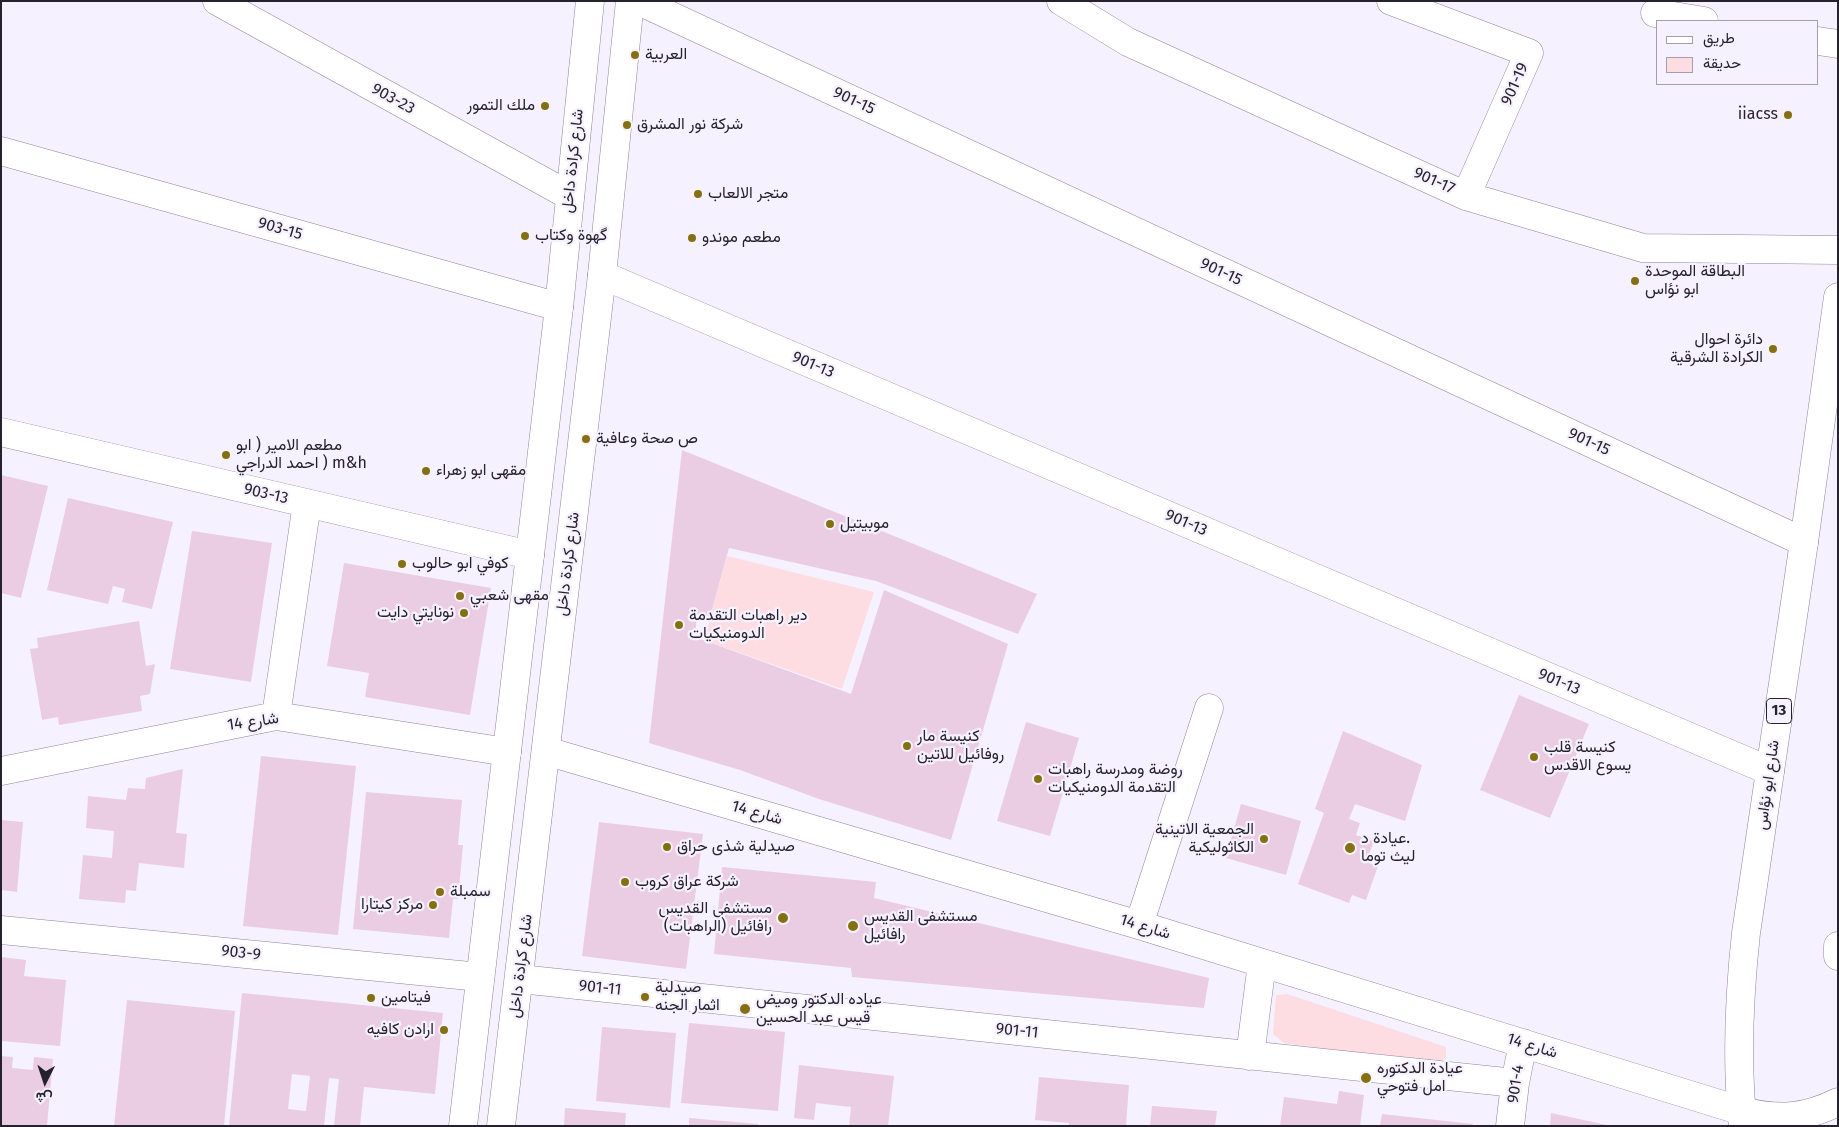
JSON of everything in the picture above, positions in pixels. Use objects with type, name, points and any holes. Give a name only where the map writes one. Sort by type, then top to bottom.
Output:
[{"type":"street","name":"903-23","points":[[217,1],[570,196]]},
{"type":"street","name":"شارع كرادة داخل","points":[[463,1126],[560,307],[590,1]]},
{"type":"street","name":"شارع كرادة داخل","points":[[501,1126],[520,979],[602,275],[630,1]]},
{"type":"street","name":"901-15","points":[[639,1],[1804,542]]},
{"type":"street","name":"901-17","points":[[1061,1],[1128,42],[1466,196],[1644,248],[1838,250]]},
{"type":"street","name":"901-19","points":[[1391,1],[1529,53],[1466,196]]},
{"type":"street","points":[[1655,13],[1698,20]]},
{"type":"street","points":[[1819,41],[1838,44]]},
{"type":"street","name":"903-15","points":[[1,151],[560,307]]},
{"type":"street","name":"901-13","points":[[602,275],[1770,772]]},
{"type":"street","name":"شارع ابو نؤاس","points":[[1748,1121],[1739,1036],[1746,933],[1838,297]]},
{"type":"street","name":"903-13","points":[[1,432],[530,555]]},
{"type":"street","points":[[276,716],[307,503]]},
{"type":"street","points":[[1139,925],[1209,708]]},
{"type":"street","name":"شارع 14","points":[[1,771],[276,716],[507,752]]},
{"type":"street","name":"شارع 14","points":[[546,752],[1139,925],[1522,1043],[1748,1121],[1776,1117],[1794,1117],[1811,1113],[1838,1102]]},
{"type":"street","name":"903-9","points":[[1,930],[480,977]]},
{"type":"street","points":[[1838,946],[1838,956]]},
{"type":"street","points":[[1250,1056],[1262,963]]},
{"type":"street","name":"901-11","points":[[520,979],[1515,1084]]},
{"type":"street","name":"901-4","points":[[1510,1126],[1522,1043]]},
{"type":"green space","points":[[727,556],[874,592],[842,689],[704,640]]},
{"type":"green space","points":[[1287,994],[1446,1047],[1446,1056],[1438,1066],[1284,1043],[1273,1034],[1276,995]]},
{"type":"building","name":"دير راهبات التقدمة الدومنيكيات","points":[[682,450],[1037,594],[1018,634],[876,581],[729,548],[710,617],[697,615],[695,637],[851,694],[884,590],[1008,644],[951,840],[819,799],[740,770],[649,743]]},
{"type":"building","points":[[1,475],[48,486],[21,598],[1,593]]},
{"type":"building","points":[[68,498],[173,522],[152,609],[122,602],[125,589],[113,586],[108,604],[47,590]]},
{"type":"building","points":[[192,531],[272,543],[251,682],[170,669]]},
{"type":"building","points":[[344,563],[491,588],[470,715],[365,697],[369,673],[327,666]]},
{"type":"building","points":[[139,621],[146,666],[155,664],[150,694],[140,696],[142,711],[59,725],[58,717],[42,720],[30,649],[38,648],[37,638]]},
{"type":"building","name":"كنيسة قلب يسوع الاقدس","points":[[1519,695],[1589,724],[1550,818],[1480,790]]},
{"type":"building","name":"روضة ومدرسة راهبات التقدمة الدومنيكيات","points":[[1026,722],[1079,738],[1050,836],[997,821]]},
{"type":"building","points":[[1343,731],[1422,765],[1405,821],[1355,804],[1349,819],[1360,823],[1356,835],[1374,841],[1366,862],[1378,866],[1366,900],[1352,895],[1349,903],[1298,884],[1324,813],[1315,809]]},
{"type":"building","points":[[261,756],[356,766],[338,935],[243,926]]},
{"type":"building","points":[[183,769],[176,833],[187,834],[184,868],[139,863],[136,891],[126,890],[125,903],[79,899],[83,855],[112,858],[114,831],[86,828],[88,796],[126,800],[128,788],[145,789],[146,778]]},
{"type":"building","points":[[366,792],[462,800],[458,845],[463,845],[458,899],[453,899],[449,938],[353,929]]},
{"type":"building","name":"الجمعية الاتينية الكاثوليكية","points":[[1241,804],[1301,821],[1286,875],[1226,858]]},
{"type":"building","points":[[1,820],[23,822],[17,892],[1,890]]},
{"type":"building","points":[[599,822],[703,834],[686,969],[582,956]]},
{"type":"building","name":"مستشفى القديس رافائيل","points":[[722,867],[876,882],[874,898],[1209,978],[1204,1008],[852,977],[851,968],[714,954]]},
{"type":"building","points":[[1,957],[26,960],[24,976],[66,980],[60,1046],[1,1041]]},
{"type":"building","points":[[242,993],[443,1013],[435,1094],[364,1087],[360,1126],[334,1126],[339,1079],[329,1078],[324,1126],[229,1126]],"holes":[[[292,1074],[310,1076],[306,1111],[288,1109]]]},
{"type":"building","points":[[127,1000],[235,1011],[224,1126],[114,1126]]},
{"type":"building","points":[[689,1023],[785,1032],[778,1111],[681,1103]]},
{"type":"building","points":[[602,1027],[676,1033],[670,1108],[596,1101]]},
{"type":"building","points":[[1,1056],[13,1057],[12,1068],[33,1070],[34,1057],[53,1059],[47,1126],[1,1126]]},
{"type":"building","points":[[799,1065],[894,1076],[888,1126],[849,1126],[851,1107],[816,1103],[814,1120],[794,1118]]},
{"type":"building","points":[[1039,1077],[1129,1085],[1126,1126],[1069,1126],[1069,1123],[1035,1120]]},
{"type":"building","points":[[1339,1091],[1364,1095],[1360,1126],[1280,1126],[1284,1097],[1337,1104]]},
{"type":"building","points":[[1152,1106],[1217,1111],[1215,1126],[1150,1126]]},
{"type":"building","points":[[565,1108],[626,1113],[625,1126],[564,1126]]},
{"type":"building","points":[[1551,1113],[1607,1125],[1607,1126],[1550,1126]]},
{"type":"building","points":[[1382,1114],[1473,1124],[1472,1126],[1380,1126]]},
{"type":"building","points":[[689,1118],[758,1124],[758,1126],[689,1126]]},
{"type":"place","name":"العربية","points":[[635,55]]},
{"type":"place","name":"ملك التمور","points":[[545,106]]},
{"type":"place","name":"iiacss","points":[[1788,115]]},
{"type":"place","name":"شركة نور المشرق","points":[[627,125]]},
{"type":"place","name":"متجر الالعاب","points":[[698,194]]},
{"type":"place","name":"گهوة وكتاب","points":[[525,236]]},
{"type":"place","name":"مطعم موندو","points":[[692,238]]},
{"type":"place","name":"البطاقة الموحدة ابو نؤاس","points":[[1635,281]]},
{"type":"place","name":"دائرة احوال الكرادة الشرقية","points":[[1773,349]]},
{"type":"place","name":"ص صحة وعافية","points":[[586,439]]},
{"type":"place","name":"مطعم الامير ( ابو احمد الدراجي ) m&h","points":[[226,455]]},
{"type":"place","name":"مقهى ابو زهراء","points":[[426,471]]},
{"type":"place","name":"موبيتيل","points":[[830,524]]},
{"type":"place","name":"كوفي ابو حالوب","points":[[402,564]]},
{"type":"place","name":"مقهى شعبي","points":[[460,596]]},
{"type":"place","name":"نونايتي دايت","points":[[464,613]]},
{"type":"place","name":"دير راهبات التقدمة الدومنيكيات","points":[[679,625]]},
{"type":"place","name":"كنيسة مار روفائيل للاتين","points":[[907,746]]},
{"type":"place","name":"كنيسة قلب يسوع الاقدس","points":[[1534,757]]},
{"type":"place","name":"روضة ومدرسة راهبات التقدمة الدومنيكيات","points":[[1038,779]]},
{"type":"place","name":"الجمعية الاتينية الكاثوليكية","points":[[1264,839]]},
{"type":"place","name":"صيدلية شذى حراق","points":[[667,847]]},
{"type":"place","name":"عيادة د. ليث توما","points":[[1350,848]]},
{"type":"place","name":"شركة عراق كروب","points":[[625,882]]},
{"type":"place","name":"سمبلة","points":[[440,892]]},
{"type":"place","name":"مركز كيتارا","points":[[433,905]]},
{"type":"place","name":"مستشفى القديس رافائيل (الراهبات)","points":[[783,918]]},
{"type":"place","name":"مستشفى القديس رافائيل","points":[[853,926]]},
{"type":"place","name":"صيدلية اثمار الجنه","points":[[645,997]]},
{"type":"place","name":"فيتامين","points":[[371,998]]},
{"type":"place","name":"عياده الدكتور وميض قيس عبد الحسين","points":[[745,1009]]},
{"type":"place","name":"ارادن كافيه","points":[[444,1030]]},
{"type":"place","name":"عيادة الدكتوره امل فتوحي","points":[[1366,1078]]}]
